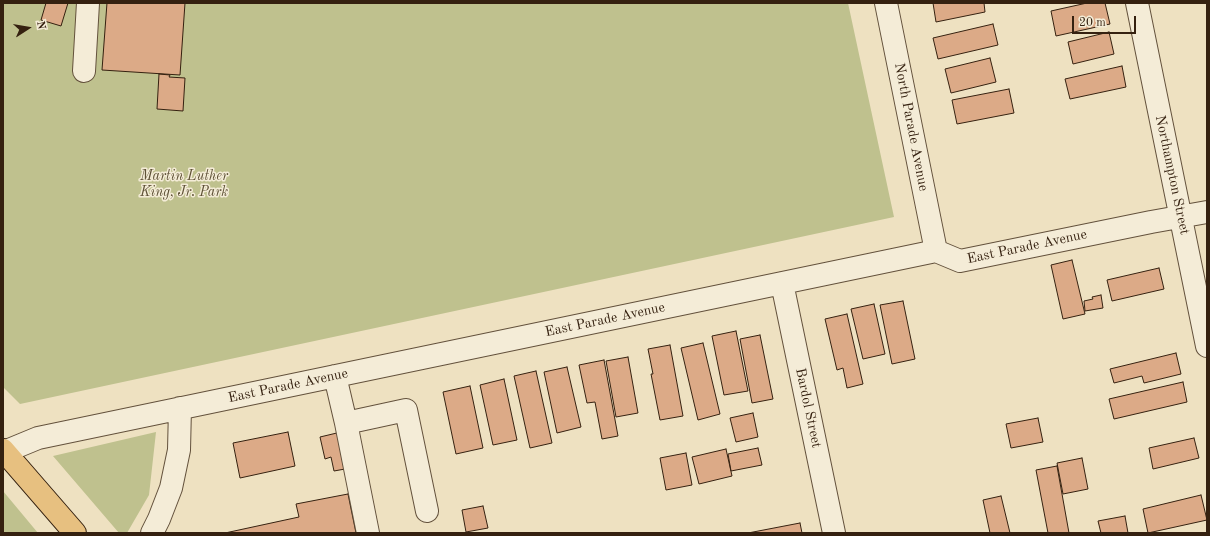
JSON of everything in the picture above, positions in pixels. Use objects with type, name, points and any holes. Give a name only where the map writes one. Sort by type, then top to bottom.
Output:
[{"type":"main road","points":[[4,451],[74,533]]},
{"type":"street","points":[[84,71],[88,3]]},
{"type":"street","name":"North Parade Avenue","points":[[886,3],[936,251]]},
{"type":"street","name":"Northampton Street","points":[[1137,3],[1207,346]]},
{"type":"street","name":"East Parade Avenue","points":[[4,451],[38,438],[936,251],[960,261],[1180,216],[1207,212]]},
{"type":"street","name":"Bardol Street","points":[[782,283],[834,533]]},
{"type":"street","points":[[336,376],[368,533]]},
{"type":"street","points":[[152,533],[159,520],[171,488],[179,450],[180,408]]},
{"type":"street","points":[[346,423],[406,410],[427,511]]},
{"type":"green space","name":"Martin Luther King, Jr. Park","points":[[3,3],[848,3],[894,217],[20,404],[3,387]]},
{"type":"green space","points":[[156,432],[149,495],[127,533],[119,533],[53,456]]},
{"type":"green space","points":[[3,491],[38,533],[3,533]]},
{"type":"building","points":[[46,3],[68,3],[61,26],[41,20]]},
{"type":"building","points":[[107,3],[185,3],[180,75],[102,70]]},
{"type":"building","points":[[933,3],[984,3],[985,12],[936,22]]},
{"type":"building","points":[[1087,3],[1105,3],[1110,24],[1056,36],[1051,11]]},
{"type":"building","points":[[993,24],[998,45],[938,59],[933,38]]},
{"type":"building","points":[[1109,32],[1114,54],[1073,64],[1068,42]]},
{"type":"building","points":[[990,58],[996,82],[951,93],[945,69]]},
{"type":"building","points":[[1122,66],[1126,87],[1070,99],[1065,79]]},
{"type":"building","points":[[159,74],[170,75],[169,77],[185,78],[183,111],[157,109]]},
{"type":"building","points":[[1009,89],[1014,113],[957,124],[952,100]]},
{"type":"building","points":[[1072,260],[1085,314],[1063,319],[1051,265]]},
{"type":"building","points":[[1159,268],[1164,289],[1112,301],[1107,280]]},
{"type":"building","points":[[1101,295],[1103,308],[1085,311],[1084,301]]},
{"type":"building","points":[[903,301],[915,359],[892,364],[880,305]]},
{"type":"building","points":[[874,304],[885,354],[863,359],[851,309]]},
{"type":"building","points":[[847,314],[863,384],[847,388],[843,368],[837,370],[825,319]]},
{"type":"building","points":[[736,331],[748,391],[724,395],[712,336]]},
{"type":"building","points":[[760,335],[773,399],[752,403],[740,339]]},
{"type":"building","points":[[703,343],[720,414],[698,420],[681,348]]},
{"type":"building","points":[[670,345],[683,416],[660,420],[651,374],[653,374],[648,349]]},
{"type":"building","points":[[1176,353],[1181,374],[1144,383],[1142,376],[1114,383],[1110,369]]},
{"type":"building","points":[[628,357],[638,413],[616,417],[606,361]]},
{"type":"building","points":[[604,360],[618,436],[602,439],[595,402],[587,403],[579,365]]},
{"type":"building","points":[[567,367],[581,427],[557,433],[544,372]]},
{"type":"building","points":[[536,371],[552,443],[530,448],[514,376]]},
{"type":"building","points":[[504,379],[517,440],[493,445],[480,385]]},
{"type":"building","points":[[1183,382],[1187,402],[1114,419],[1109,399]]},
{"type":"building","points":[[470,386],[483,448],[456,454],[443,392]]},
{"type":"building","points":[[753,413],[758,437],[736,442],[730,418]]},
{"type":"building","points":[[1038,418],[1043,442],[1011,448],[1006,424]]},
{"type":"building","points":[[288,432],[295,466],[240,478],[233,443]]},
{"type":"building","points":[[341,432],[345,469],[334,471],[331,457],[325,459],[320,437]]},
{"type":"building","points":[[1194,438],[1199,458],[1153,469],[1149,448]]},
{"type":"building","points":[[758,448],[762,465],[731,471],[728,454]]},
{"type":"building","points":[[726,449],[732,476],[699,484],[692,457]]},
{"type":"building","points":[[686,453],[692,485],[666,490],[660,458]]},
{"type":"building","points":[[1082,458],[1088,489],[1063,494],[1057,463]]},
{"type":"building","points":[[1057,466],[1069,533],[1048,533],[1036,470]]},
{"type":"building","points":[[348,494],[356,533],[225,533],[299,517],[296,504]]},
{"type":"building","points":[[1201,495],[1207,520],[1148,533],[1143,509]]},
{"type":"building","points":[[1001,496],[1010,533],[990,533],[983,500]]},
{"type":"building","points":[[483,506],[488,528],[466,532],[462,510]]},
{"type":"building","points":[[1125,516],[1128,533],[1101,533],[1098,521]]},
{"type":"building","points":[[800,523],[802,533],[748,533]]}]
